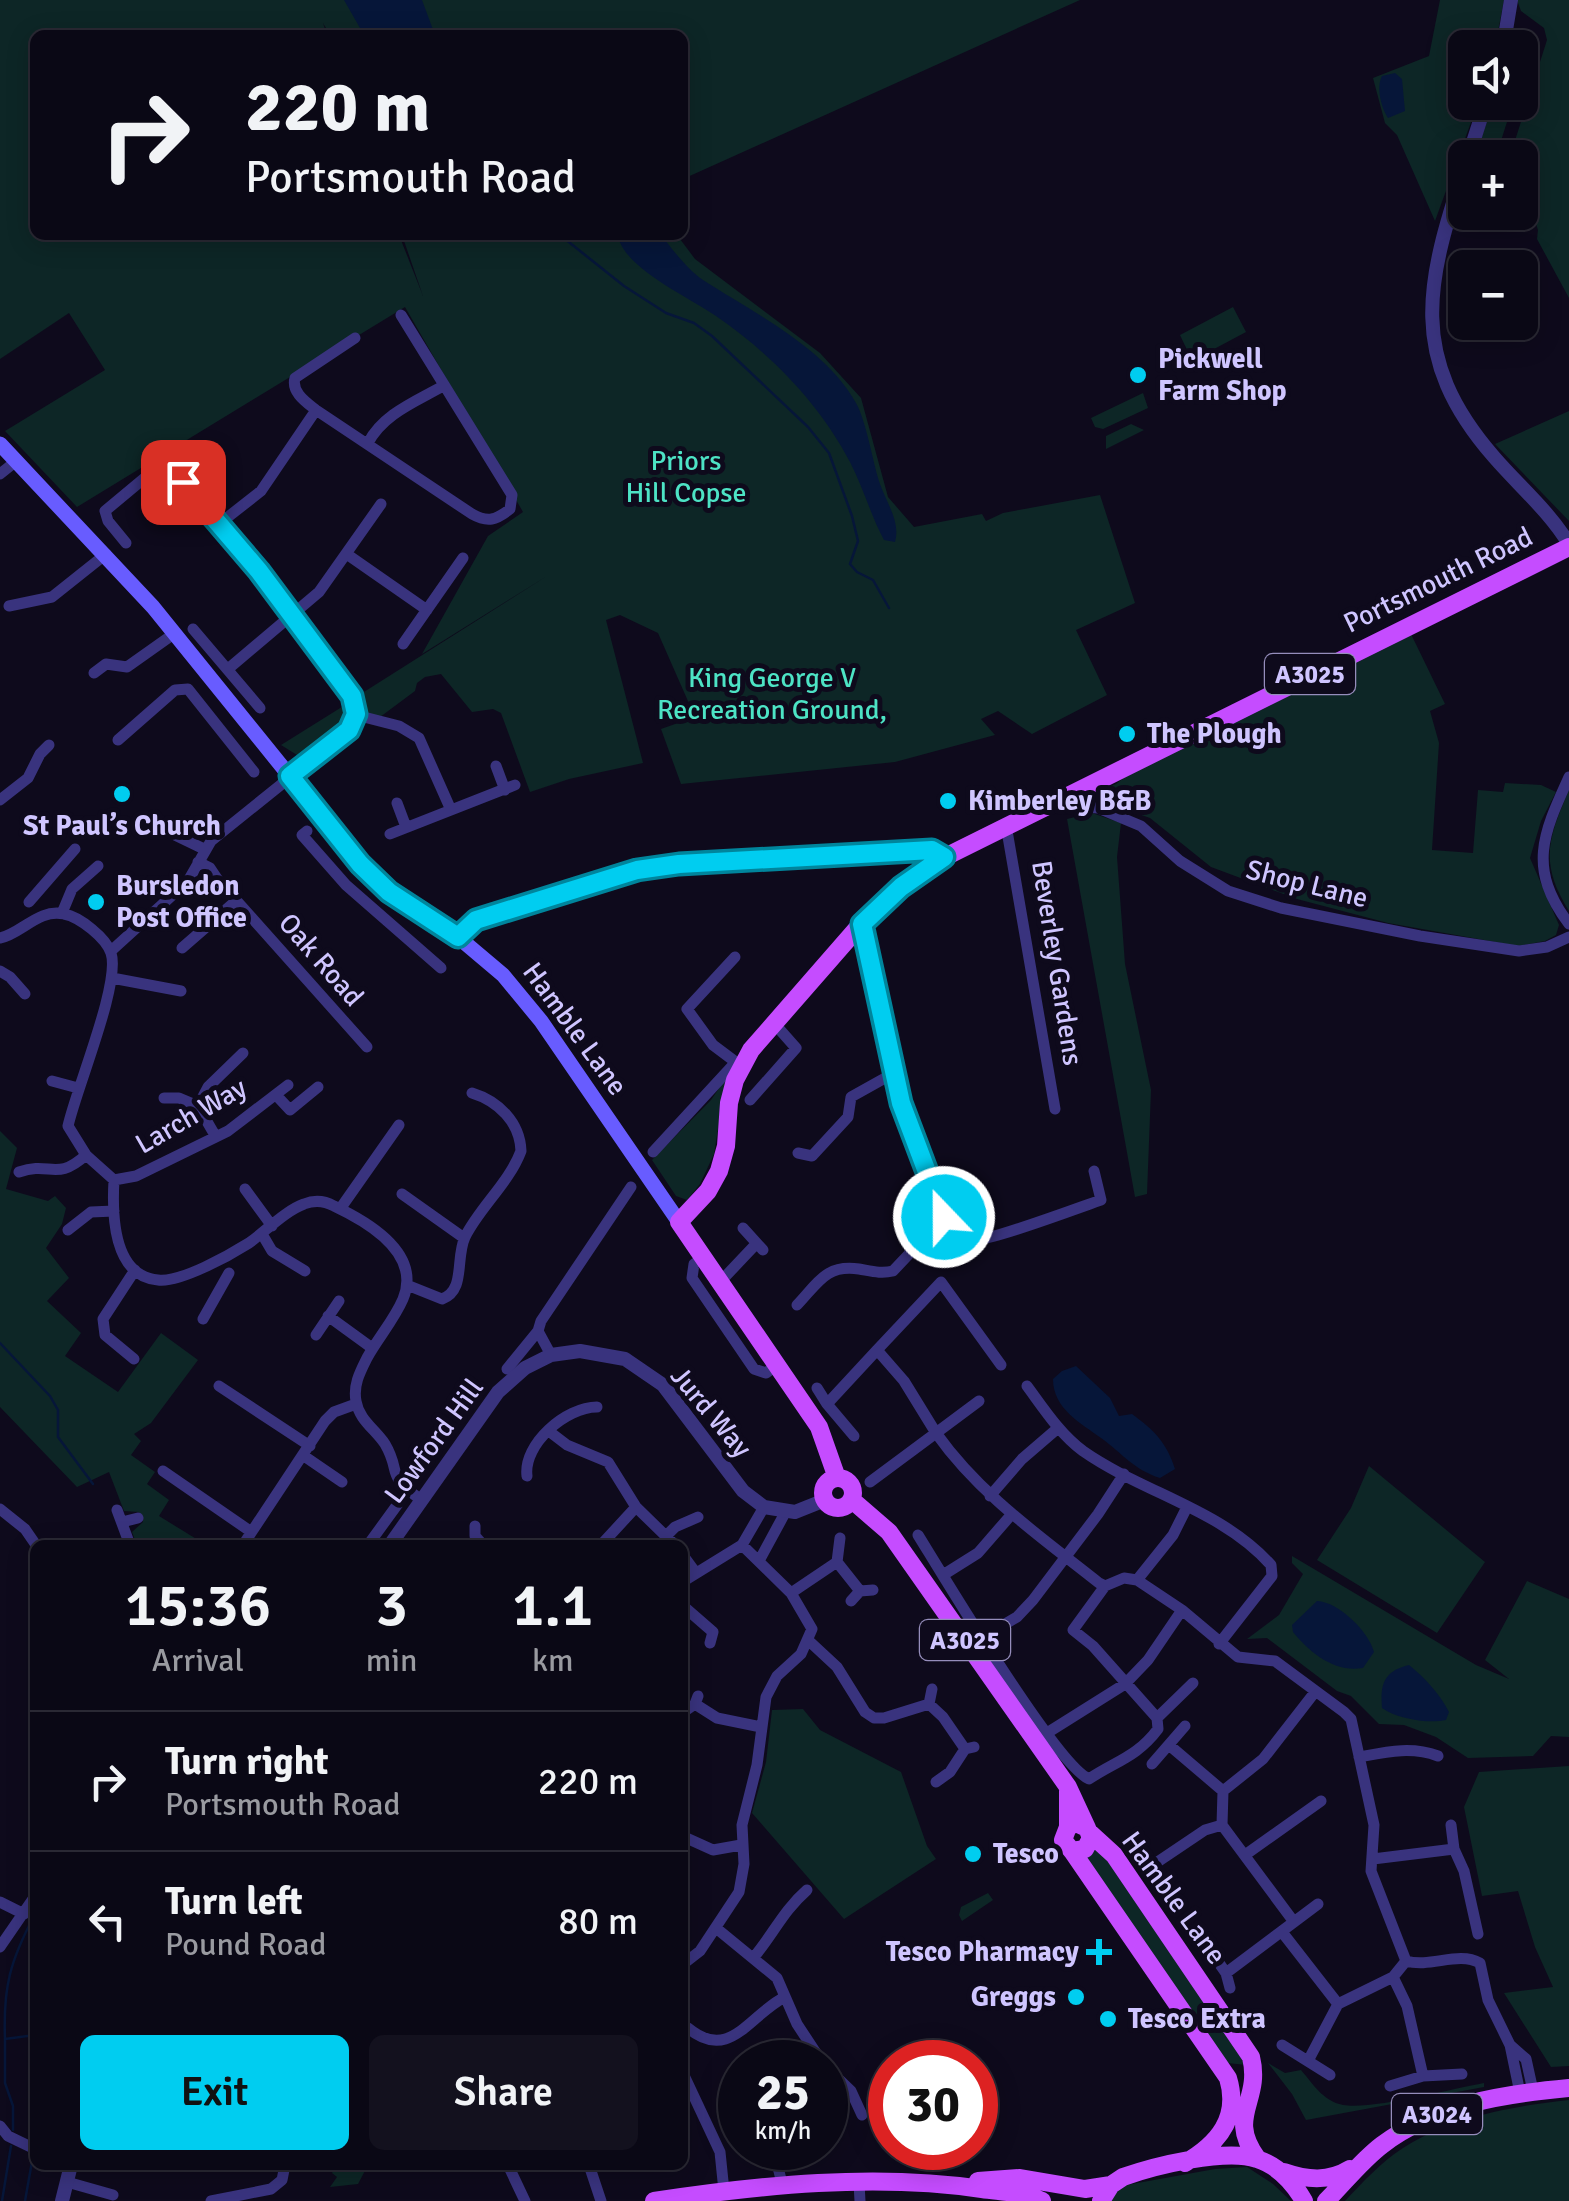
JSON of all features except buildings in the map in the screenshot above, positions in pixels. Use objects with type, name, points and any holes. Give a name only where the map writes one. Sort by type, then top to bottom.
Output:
[{"type":"main road","name":"Hamble Lane","points":[[0,444],[175,632],[360,864],[389,892],[458,937],[503,975],[525,1000],[778,1364],[818,1427],[837,1478]]},
{"type":"main road","name":"Portsmouth Road","points":[[680,1222],[708,1192],[719,1172],[738,1065],[862,924],[901,887],[944,857],[1006,825],[1569,545]]},
{"type":"main road","points":[[837,1478],[852,1486],[852,1500],[841,1508],[831,1507],[824,1500],[825,1486],[837,1478]]},
{"type":"main road","name":"Hamble Lane","points":[[852,1500],[889,1532],[1068,1787],[1089,1831],[1114,1855],[1251,2057],[1254,2085],[1242,2127],[1256,2158]]},
{"type":"main road","points":[[1068,1787],[1068,1827],[1063,1840],[1072,1851],[1085,1849],[1089,1831],[1076,1823],[1068,1827]]},
{"type":"main road","name":"Hamble Lane","points":[[1072,1851],[1228,2078],[1232,2104],[1225,2127],[1207,2150],[1185,2162]]},
{"type":"main road","name":"A3024","points":[[1279,2170],[1312,2179],[1327,2178],[1366,2160],[1411,2126],[1438,2114],[1527,2092],[1569,2088]]},
{"type":"main road","points":[[654,2201],[724,2190],[784,2187],[859,2192],[1020,2178],[1106,2193],[1140,2171],[1235,2156],[1256,2158],[1279,2170],[1304,2201]]},
{"type":"main road","name":"A3024","points":[[1326,2201],[1366,2160]]},
{"type":"main road","points":[[953,2185],[1027,2195],[1042,2201]]},
{"type":"street","points":[[1506,30],[1511,0]]},
{"type":"street","points":[[1448,219],[1436,256],[1431,299],[1434,351],[1452,394],[1486,446],[1557,525],[1569,545]]},
{"type":"street","points":[[355,338],[295,378],[294,386],[300,395],[316,410],[481,519],[490,521],[510,509],[512,496],[401,315]]},
{"type":"street","points":[[368,443],[385,420],[443,386]]},
{"type":"street","points":[[219,524],[261,491],[316,410]]},
{"type":"street","points":[[111,951],[188,881],[211,840],[349,730],[356,714],[352,696],[293,615],[164,461],[105,511],[126,543]]},
{"type":"street","points":[[0,474],[15,462]]},
{"type":"street","points":[[228,669],[319,592],[380,504]]},
{"type":"street","points":[[10,606],[52,597],[106,554]]},
{"type":"street","points":[[348,554],[427,610]]},
{"type":"street","points":[[403,644],[463,558]]},
{"type":"street","points":[[193,629],[260,708]]},
{"type":"street","points":[[94,673],[106,664],[128,667],[175,632]]},
{"type":"street","points":[[118,740],[175,690],[188,689],[208,673]]},
{"type":"street","points":[[188,689],[246,753],[254,772]]},
{"type":"street","points":[[356,714],[399,726],[419,738],[450,810]]},
{"type":"street","points":[[0,800],[28,778],[39,749]]},
{"type":"street","points":[[390,834],[510,787],[496,766]]},
{"type":"street","points":[[1569,777],[1548,822],[1541,852],[1546,882],[1569,924]]},
{"type":"street","points":[[397,803],[406,827]]},
{"type":"street","name":"Shop Lane","points":[[1053,804],[1098,808],[1141,826],[1180,861],[1228,891],[1281,908],[1519,951],[1547,947],[1569,937]]},
{"type":"street","name":"Oak Road","points":[[148,822],[201,856],[236,901],[367,1047]]},
{"type":"street","name":"Beverley Gardens","points":[[1006,825],[1056,1109]]},
{"type":"street","points":[[307,831],[302,835],[346,885],[441,968]]},
{"type":"street","points":[[29,902],[75,849]]},
{"type":"street","points":[[458,937],[476,920],[579,886],[665,866],[932,850],[944,857]]},
{"type":"street","points":[[62,913],[72,889],[98,866]]},
{"type":"street","points":[[54,874],[72,889]]},
{"type":"street","points":[[182,948],[236,901]]},
{"type":"street","points":[[0,938],[34,919],[62,913],[88,926],[111,951],[112,978],[68,1126],[86,1155],[114,1180],[119,1250],[135,1270],[156,1281],[174,1279],[267,1230],[304,1204],[328,1202],[374,1229],[394,1246],[407,1285],[358,1374],[354,1389],[364,1420],[388,1450],[398,1484],[414,1494],[373,1540]]},
{"type":"street","points":[[403,933],[418,913]]},
{"type":"street","points":[[862,924],[901,1103],[944,1217],[969,1240],[976,1242],[996,1236],[1101,1200],[1094,1171]]},
{"type":"street","points":[[653,1152],[738,1065],[713,1045],[687,1009],[729,957]]},
{"type":"street","points":[[0,971],[26,994]]},
{"type":"street","points":[[112,978],[181,991]]},
{"type":"street","points":[[750,1100],[796,1048],[773,1022]]},
{"type":"street","points":[[198,1106],[208,1087],[243,1053]]},
{"type":"street","points":[[798,1153],[812,1156],[848,1117],[851,1097],[894,1074]]},
{"type":"street","points":[[52,1080],[78,1088]]},
{"type":"street","name":"Larch Way","points":[[114,1180],[136,1176],[216,1137],[288,1085]]},
{"type":"street","points":[[276,1095],[290,1110],[318,1087]]},
{"type":"street","points":[[407,1285],[442,1300],[453,1294],[464,1238],[499,1177],[518,1160],[521,1143],[507,1115],[492,1101],[472,1093]]},
{"type":"street","points":[[164,1098],[178,1098],[198,1106],[216,1137]]},
{"type":"street","points":[[340,1208],[399,1124]]},
{"type":"street","points":[[389,1138],[402,1148]]},
{"type":"street","points":[[19,1172],[32,1168],[61,1172],[86,1155]]},
{"type":"street","points":[[245,1189],[267,1230],[272,1251],[305,1271]]},
{"type":"street","name":"Lowford Hill","points":[[507,1369],[538,1332],[558,1294],[630,1192]]},
{"type":"street","points":[[402,1194],[464,1238]]},
{"type":"street","points":[[68,1230],[91,1212],[114,1211]]},
{"type":"street","points":[[797,1304],[834,1268],[893,1272],[944,1217]]},
{"type":"street","points":[[720,1282],[759,1247],[743,1228]]},
{"type":"street","points":[[704,1257],[694,1264],[692,1278],[754,1368],[766,1373],[778,1364]]},
{"type":"street","points":[[204,1266],[220,1287]]},
{"type":"street","points":[[134,1360],[105,1335],[103,1319],[135,1270]]},
{"type":"street","points":[[203,1319],[229,1273]]},
{"type":"street","points":[[827,1404],[941,1282],[1002,1365]]},
{"type":"street","points":[[316,1335],[339,1301]]},
{"type":"street","points":[[328,1316],[372,1348]]},
{"type":"street","points":[[538,1332],[551,1355]]},
{"type":"street","points":[[877,1350],[929,1417],[962,1470],[1064,1558],[1105,1586]]},
{"type":"street","name":"Jurd Way","points":[[551,1355],[580,1351],[625,1359],[663,1386],[743,1490],[764,1507]]},
{"type":"street","name":"Lowford Hill","points":[[392,1540],[414,1494],[498,1392],[525,1368],[551,1355]]},
{"type":"street","points":[[219,1386],[342,1482]]},
{"type":"street","points":[[1027,1386],[1058,1428],[1082,1450],[1210,1517],[1267,1560],[1273,1571],[1219,1644]]},
{"type":"street","points":[[817,1388],[854,1436]]},
{"type":"street","points":[[870,1482],[979,1400]]},
{"type":"street","points":[[246,1540],[334,1412],[356,1404]]},
{"type":"street","points":[[523,1469],[534,1447],[550,1432],[577,1411],[597,1407]]},
{"type":"street","points":[[990,1496],[1022,1459],[1058,1428]]},
{"type":"street","points":[[550,1432],[567,1445],[608,1462],[636,1506],[671,1540],[690,1517]]},
{"type":"street","points":[[163,1470],[195,1488],[250,1531]]},
{"type":"street","points":[[983,1637],[1010,1621],[1033,1600],[1124,1474]]},
{"type":"street","points":[[688,1578],[742,1545],[764,1507],[795,1512],[824,1500]]},
{"type":"street","points":[[601,1537],[636,1506]]},
{"type":"street","points":[[1137,1580],[1173,1535],[1188,1506]]},
{"type":"street","points":[[0,1508],[33,1540]]},
{"type":"street","points":[[759,1561],[784,1512]]},
{"type":"street","points":[[943,1574],[978,1553],[1012,1514]]},
{"type":"street","points":[[128,1540],[119,1516],[138,1518]]},
{"type":"street","points":[[918,1535],[1047,1733],[1069,1763],[1089,1779],[1124,1762],[1146,1745],[1158,1729],[1157,1718],[1093,1646],[1072,1630],[1105,1586],[1124,1578],[1137,1580],[1182,1610],[1238,1657],[1275,1661],[1351,1719],[1374,1825],[1371,1871],[1406,1961]]},
{"type":"street","points":[[840,1538],[837,1562],[862,1594]]},
{"type":"street","points":[[688,1960],[700,1951],[742,1885],[744,1811],[757,1764],[770,1685],[809,1642],[812,1629],[792,1593],[742,1545]]},
{"type":"street","points":[[688,1562],[696,1572]]},
{"type":"street","points":[[792,1593],[837,1562]]},
{"type":"street","points":[[688,1610],[715,1635]]},
{"type":"street","points":[[1047,1733],[1125,1684],[1148,1660],[1182,1610]]},
{"type":"street","points":[[809,1642],[837,1667],[874,1718],[929,1704]]},
{"type":"street","points":[[1157,1718],[1193,1683]]},
{"type":"street","points":[[929,1704],[932,1688]]},
{"type":"street","points":[[1294,1922],[1222,1825],[1223,1791],[1263,1759],[1315,1692]]},
{"type":"street","points":[[688,1707],[696,1700],[717,1718],[761,1728]]},
{"type":"street","points":[[929,1704],[970,1748],[936,1782]]},
{"type":"street","points":[[1152,1764],[1184,1726]]},
{"type":"street","points":[[1169,1745],[1223,1791]]},
{"type":"street","points":[[1359,1757],[1402,1750],[1423,1750],[1438,1756]]},
{"type":"street","points":[[1246,1856],[1321,1802]]},
{"type":"street","points":[[1153,1865],[1205,1830],[1222,1825]]},
{"type":"street","points":[[1451,1825],[1454,1850],[1464,1871],[1478,1934]]},
{"type":"street","points":[[1133,1838],[1168,1885]]},
{"type":"street","points":[[688,1840],[713,1850],[741,1846]]},
{"type":"street","points":[[1373,1858],[1454,1850]]},
{"type":"street","points":[[754,1957],[779,1918],[807,1890]]},
{"type":"street","points":[[0,1902],[24,1914]]},
{"type":"street","points":[[0,1947],[30,1904]]},
{"type":"street","points":[[1226,1973],[1318,1904]]},
{"type":"street","points":[[716,1928],[777,1978],[808,2040]]},
{"type":"street","points":[[1282,1932],[1338,2004]]},
{"type":"street","points":[[1205,1942],[1226,1973],[1230,1988]]},
{"type":"street","points":[[1406,1961],[1418,1964],[1468,1958],[1480,1963],[1494,2014],[1527,2092]]},
{"type":"street","points":[[1308,2061],[1338,2004],[1393,1977],[1406,1961]]},
{"type":"street","points":[[1393,1977],[1408,2006],[1423,2076]]},
{"type":"street","points":[[688,2028],[698,2040],[726,2040],[785,1997]]},
{"type":"street","points":[[1282,2046],[1330,2075]]},
{"type":"street","points":[[1390,2086],[1423,2076],[1462,2074]]},
{"type":"street","points":[[688,2084],[720,2152],[724,2190]]},
{"type":"street","points":[[848,2088],[862,2115]]},
{"type":"street","points":[[0,2126],[8,2136],[30,2147]]},
{"type":"street","points":[[62,2201],[70,2170]]},
{"type":"street","points":[[211,2201],[271,2189],[282,2180],[284,2170]]},
{"type":"street","points":[[510,2170],[524,2201]]},
{"type":"street","points":[[591,2170],[601,2201]]},
{"type":"street","points":[[779,2170],[784,2187]]},
{"type":"street","points":[[68,2182],[95,2196],[112,2194]]},
{"type":"green space","points":[[0,0],[1080,0],[688,177],[688,30],[327,30],[323,23],[325,30],[30,30],[30,240],[401,240],[423,296],[404,240],[681,240],[695,259],[820,353],[861,398],[888,497],[914,527],[982,514],[986,521],[1003,513],[1100,495],[1135,603],[1076,630],[1107,695],[1032,734],[998,711],[981,719],[995,735],[895,762],[681,784],[661,729],[695,717],[658,633],[620,615],[606,620],[643,763],[530,792],[501,713],[493,709],[472,712],[441,674],[425,677],[417,683],[415,691],[376,720],[360,715],[356,697],[547,576],[422,654],[488,536],[523,512],[405,307],[77,507],[5,431],[105,370],[69,313],[0,359]]},
{"type":"green space","points":[[1440,0],[1504,0],[1498,30],[1448,30],[1448,120],[1472,120],[1465,140],[1448,140],[1448,185],[1435,221],[1397,135],[1385,123],[1373,78],[1429,56]]},
{"type":"green space","points":[[1517,0],[1569,0],[1569,298],[1537,239],[1538,140],[1515,140],[1522,120],[1538,120],[1538,68],[1547,40],[1544,28],[1521,11]]},
{"type":"green space","points":[[1487,120],[1508,120],[1501,140],[1481,140]]},
{"type":"green space","points":[[1233,307],[1246,332],[1201,356],[1198,350],[1189,354],[1180,335]]},
{"type":"green space","points":[[1143,393],[1148,408],[1103,429],[1095,427],[1091,418]]},
{"type":"green space","points":[[1569,411],[1569,521],[1495,444]]},
{"type":"green space","points":[[1131,424],[1144,430],[1106,449],[1106,436]]},
{"type":"green space","points":[[1410,632],[1445,704],[1430,711],[1439,743],[1432,850],[1473,853],[1478,790],[1503,792],[1505,783],[1541,785],[1556,792],[1541,821],[1530,858],[1559,925],[1556,935],[1545,941],[1518,946],[1388,923],[1297,899],[1211,867],[1150,818],[1107,803],[1080,803],[1078,798],[1116,784],[1136,768]]},
{"type":"green space","points":[[345,705],[348,720],[326,742],[297,755],[281,745]]},
{"type":"green space","points":[[1569,790],[1569,911],[1553,879],[1550,851]]},
{"type":"green space","points":[[1092,813],[1121,823],[1117,857],[1125,964],[1151,1090],[1147,1194],[1135,1197],[1067,819]]},
{"type":"green space","points":[[726,1078],[714,1154],[700,1184],[687,1200],[676,1196],[652,1160],[711,1100]]},
{"type":"green space","points":[[0,1131],[17,1148],[6,1189],[48,1201],[55,1196],[66,1208],[62,1224],[46,1248],[69,1278],[47,1301],[81,1333],[65,1356],[118,1392],[161,1333],[198,1360],[151,1423],[134,1434],[141,1441],[131,1455],[155,1472],[147,1484],[169,1500],[159,1516],[198,1540],[135,1540],[132,1532],[143,1522],[139,1512],[124,1511],[109,1472],[77,1487],[0,1407]]},
{"type":"green space","points":[[1369,1466],[1485,1562],[1437,1633],[1317,1560],[1351,1508]]},
{"type":"green space","points":[[1292,1556],[1476,1665],[1509,1679],[1485,1660],[1527,1581],[1569,1599],[1569,1737],[1551,1736],[1533,1756],[1468,1758],[1436,1737],[1404,1725],[1379,1724],[1351,1696],[1337,1691],[1267,1638],[1247,1639],[1279,1615],[1303,1574],[1292,1563]]},
{"type":"green space","points":[[803,1709],[820,1730],[901,1772],[927,1846],[936,1859],[844,1919],[752,1813],[766,1762],[772,1710]]},
{"type":"green space","points":[[1569,1766],[1569,2066],[1551,2067],[1504,1993],[1553,1987],[1535,1947],[1518,1891],[1482,1896],[1464,1807],[1479,1772]]},
{"type":"green space","points":[[1094,1843],[1107,1854],[1247,2065],[1227,2063],[1082,1856]]},
{"type":"green space","points":[[988,1893],[993,1900],[962,1921],[961,1907]]},
{"type":"green space","points":[[1268,2063],[1285,2073],[1301,2070],[1324,2096],[1343,2105],[1392,2102],[1484,2083],[1484,2087],[1306,2120]]},
{"type":"green space","points":[[1569,2100],[1569,2201],[1345,2201],[1372,2173],[1422,2137],[1505,2110]]},
{"type":"green space","points":[[1247,2167],[1291,2201],[1107,2201],[1121,2186]]},
{"type":"green space","points":[[365,2170],[358,2184],[330,2187],[337,2177],[332,2173]]},
{"type":"water","points":[[344,0],[422,0],[433,30],[361,30]]},
{"type":"water","points":[[1395,73],[1402,79],[1405,111],[1388,118],[1379,86],[1382,76]]},
{"type":"water","points":[[620,240],[665,240],[697,276],[787,333],[827,365],[843,383],[863,420],[894,520],[895,542],[884,540],[838,441],[792,381],[736,331],[644,270]]},
{"type":"water","points":[[1076,1366],[1110,1398],[1119,1416],[1132,1414],[1153,1432],[1164,1444],[1175,1469],[1160,1478],[1143,1470],[1063,1407],[1053,1379]]},
{"type":"water","points":[[1317,1601],[1343,1612],[1366,1636],[1374,1652],[1363,1668],[1343,1667],[1324,1660],[1293,1632],[1292,1625]]},
{"type":"water","points":[[1409,1665],[1441,1699],[1449,1712],[1446,1720],[1413,1720],[1382,1708],[1385,1680]]},
{"type":"waterway","points":[[566,240],[624,286],[712,336],[808,427],[829,453],[852,516],[858,541],[850,564],[873,580],[889,608]]},
{"type":"waterway","points":[[0,1343],[50,1396],[58,1410],[58,1437],[93,1484]]},
{"type":"waterway","points":[[30,1924],[10,1975],[5,2039],[30,2036]]},
{"type":"waterway","points":[[5,2039],[5,2083],[13,2106],[13,2130]]},
{"type":"waterway","points":[[2,2201],[11,2146]]},
{"type":"waterway","points":[[25,2201],[31,2170]]},
{"type":"place","name":"Pickwell Farm Shop","points":[[1138,375]]},
{"type":"place","name":"The Plough","points":[[1127,734]]},
{"type":"place","name":"St Paul’s Church","points":[[122,794]]},
{"type":"place","name":"Kimberley B&B","points":[[948,801]]},
{"type":"place","name":"Bursledon Post Office","points":[[96,902]]},
{"type":"place","name":"Tesco","points":[[973,1854]]},
{"type":"place","name":"Tesco Pharmacy","points":[[1099,1952]]},
{"type":"place","name":"Greggs","points":[[1076,1997]]},
{"type":"place","name":"Tesco Extra","points":[[1108,2019]]},
{"type":"route","points":[[183,482],[259,571],[352,696],[356,714],[349,730],[290,776],[360,864],[389,892],[458,937],[476,920],[637,870],[679,864],[939,852],[944,857],[901,887],[862,924],[901,1103],[944,1217]]},
{"type":"park label","name":"Priors Hill Copse","points":[[686,477]]},
{"type":"park label","name":"King George V Recreation Ground,","points":[[772,694]]}]
